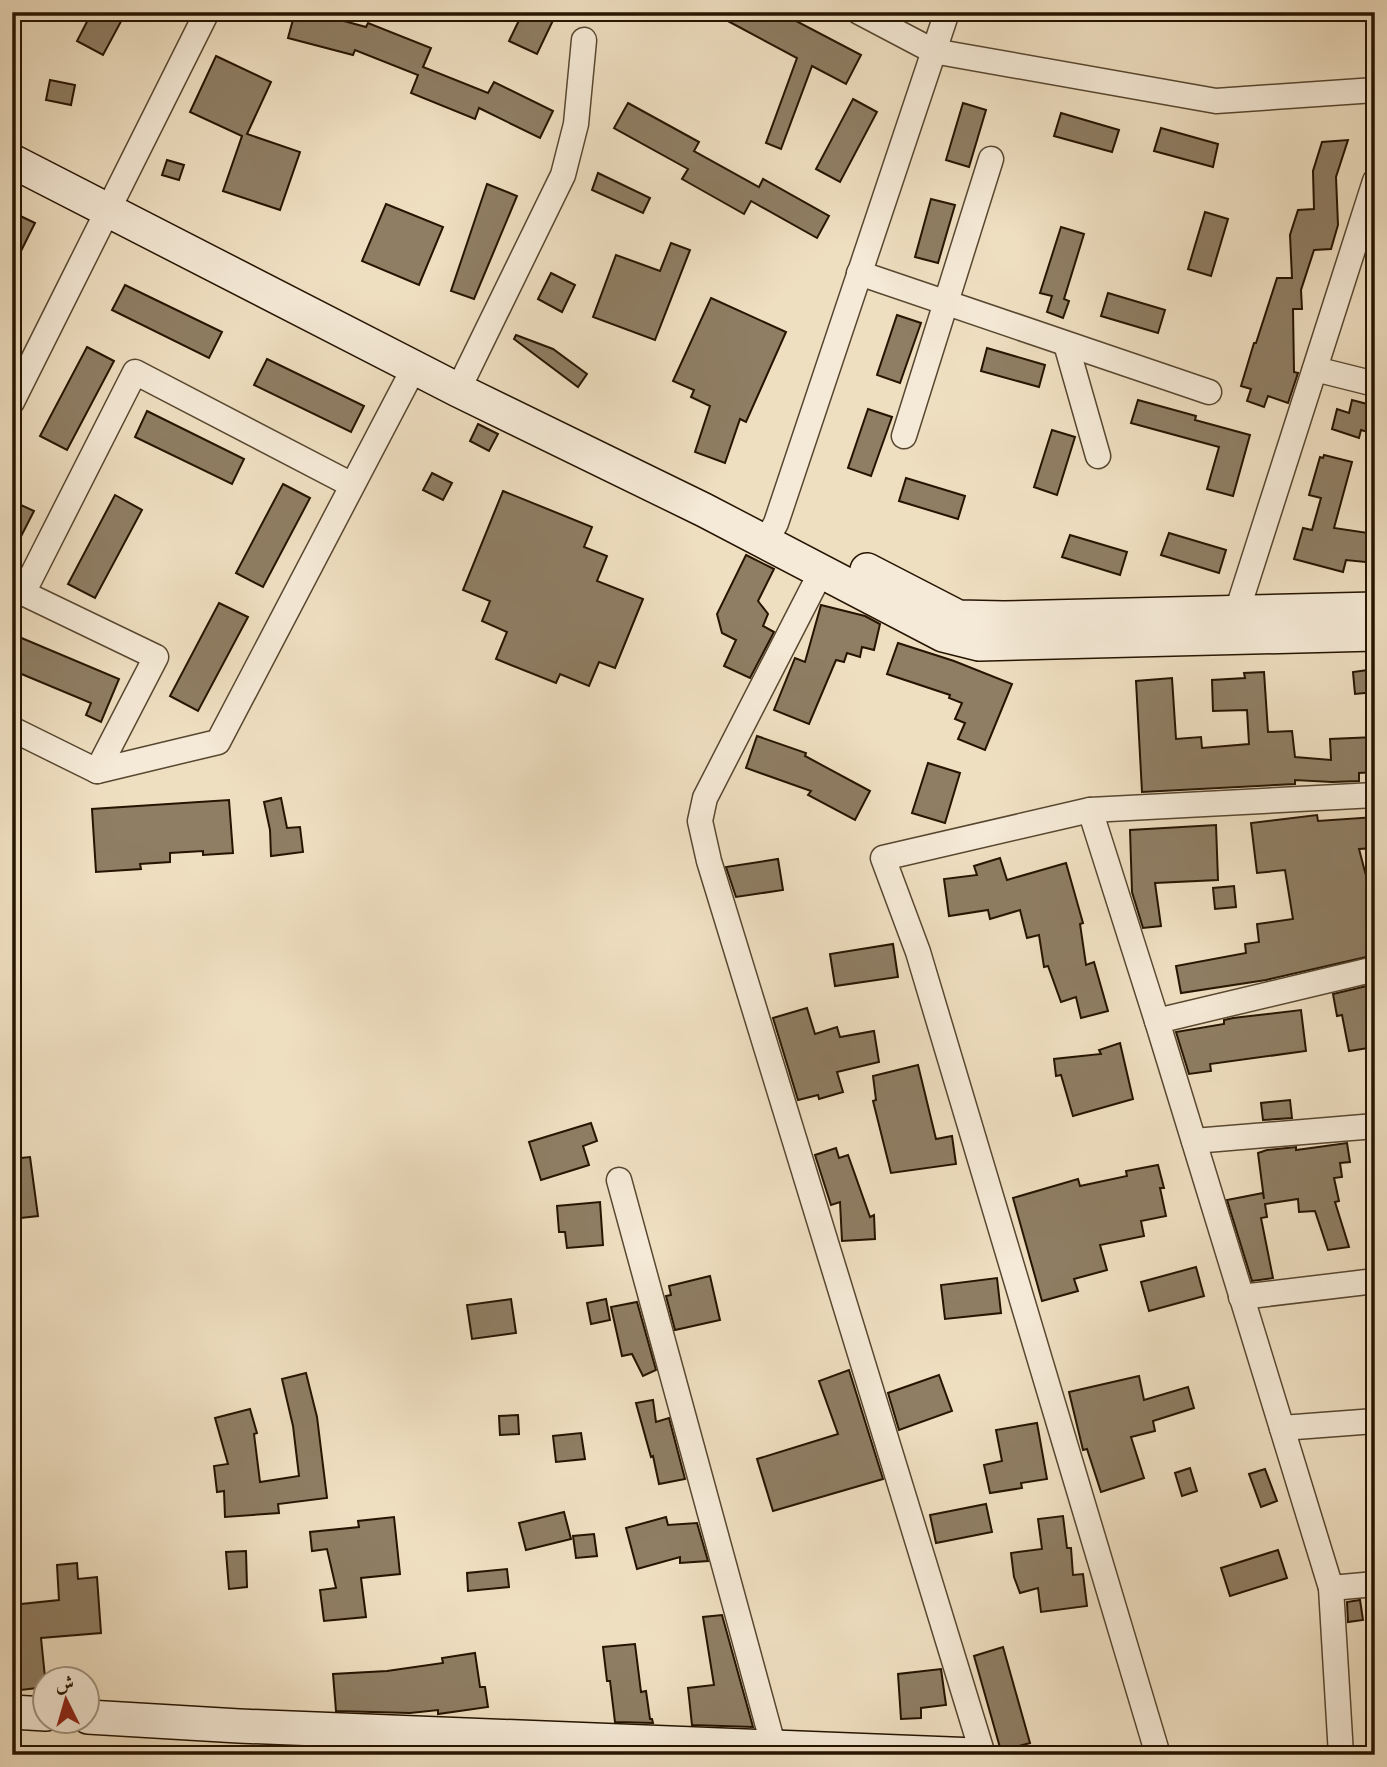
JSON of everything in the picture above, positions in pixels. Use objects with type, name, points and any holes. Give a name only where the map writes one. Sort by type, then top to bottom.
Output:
[{"type":"street","points":[[12,402],[207,12]]},
{"type":"street","points":[[859,12],[933,51],[1216,101],[1375,90]]},
{"type":"street","points":[[771,533],[947,12]]},
{"type":"street","points":[[464,380],[563,175],[576,124],[584,40]]},
{"type":"street","points":[[904,436],[992,159]]},
{"type":"street","points":[[12,161],[111,201],[464,380],[704,510],[771,533],[958,617],[1233,625],[1375,634]]},
{"type":"street","points":[[1233,625],[1375,181]]},
{"type":"street","points":[[111,201],[415,366],[464,380]]},
{"type":"street","points":[[859,273],[1209,392]]},
{"type":"street","points":[[1066,344],[1098,456]]},
{"type":"street","points":[[12,729],[97,771],[218,742],[415,366]]},
{"type":"street","points":[[1315,369],[1375,384]]},
{"type":"street","points":[[97,771],[156,657],[23,593],[135,372],[352,485]]},
{"type":"street","points":[[771,533],[821,572],[943,635],[979,644],[1233,625],[1375,609]]},
{"type":"street","points":[[821,572],[705,798],[700,821],[713,874],[983,1755]]},
{"type":"street","points":[[1158,1755],[918,952],[883,858],[1090,810],[1375,794]]},
{"type":"street","points":[[1090,810],[1331,1588],[1341,1755]]},
{"type":"street","points":[[1157,1021],[1375,969]]},
{"type":"street","points":[[1194,1141],[1375,1126]]},
{"type":"street","points":[[619,1180],[774,1748]]},
{"type":"street","points":[[1241,1297],[1375,1282]]},
{"type":"street","points":[[1282,1428],[1375,1420]]},
{"type":"street","points":[[1331,1588],[1375,1584]]},
{"type":"street","points":[[12,1712],[32,1713]]},
{"type":"street","points":[[102,1718],[239,1726],[976,1755]]},
{"type":"building","points":[[92,12],[126,12],[103,55],[77,41]]},
{"type":"building","points":[[295,12],[311,12],[366,27],[368,23],[431,48],[423,67],[488,93],[494,82],[553,111],[540,138],[479,108],[475,119],[411,93],[418,75],[355,50],[353,55],[288,38]]},
{"type":"building","points":[[523,12],[557,12],[537,54],[509,41]]},
{"type":"building","points":[[711,12],[779,12],[861,55],[846,84],[812,66],[781,149],[766,143],[797,58]]},
{"type":"building","points":[[216,56],[271,82],[247,134],[300,152],[280,210],[223,191],[242,136],[190,112]]},
{"type":"building","points":[[50,80],[75,85],[71,105],[46,100]]},
{"type":"building","points":[[853,99],[877,112],[840,182],[816,169]]},
{"type":"building","points":[[628,103],[699,142],[694,151],[759,187],[763,179],[829,216],[817,238],[751,201],[744,214],[682,179],[688,169],[614,128]]},
{"type":"building","points":[[963,103],[986,110],[969,167],[946,160]]},
{"type":"building","points":[[1061,113],[1119,130],[1112,152],[1054,136]]},
{"type":"building","points":[[1161,128],[1218,144],[1213,167],[1154,151]]},
{"type":"building","points":[[1348,140],[1336,177],[1338,225],[1331,249],[1314,250],[1301,290],[1302,309],[1293,309],[1294,372],[1298,373],[1288,403],[1268,396],[1264,407],[1247,401],[1251,389],[1241,386],[1254,343],[1277,278],[1292,278],[1290,235],[1298,210],[1314,209],[1313,171],[1322,142]]},
{"type":"building","points":[[167,160],[184,165],[179,180],[162,175]]},
{"type":"building","points":[[598,173],[650,198],[643,213],[592,190]]},
{"type":"building","points":[[487,184],[517,196],[474,299],[451,291]]},
{"type":"building","points":[[931,199],[955,205],[938,263],[915,257]]},
{"type":"building","points":[[386,204],[443,227],[419,285],[362,261]]},
{"type":"building","points":[[12,212],[35,223],[12,269]]},
{"type":"building","points":[[1205,212],[1228,219],[1211,276],[1188,269]]},
{"type":"building","points":[[1061,227],[1084,234],[1064,299],[1069,301],[1063,318],[1047,312],[1052,296],[1040,293]]},
{"type":"building","points":[[671,243],[690,250],[655,340],[593,317],[616,255],[660,271]]},
{"type":"building","points":[[551,273],[575,285],[562,312],[538,299]]},
{"type":"building","points":[[125,285],[222,332],[209,358],[112,310]]},
{"type":"building","points":[[1108,293],[1165,310],[1158,333],[1101,316]]},
{"type":"building","points":[[711,298],[786,332],[746,422],[740,419],[725,463],[695,452],[710,406],[691,397],[694,390],[673,381]]},
{"type":"building","points":[[897,315],[921,323],[900,383],[877,375]]},
{"type":"building","points":[[516,335],[553,349],[587,374],[578,387],[514,339]]},
{"type":"building","points":[[87,347],[114,361],[67,450],[40,436]]},
{"type":"building","points":[[987,348],[1045,365],[1039,387],[981,371]]},
{"type":"building","points":[[267,359],[364,406],[351,432],[254,385]]},
{"type":"building","points":[[1138,400],[1250,435],[1233,496],[1207,489],[1219,447],[1131,423]]},
{"type":"building","points":[[1352,400],[1375,406],[1375,434],[1361,430],[1359,438],[1332,429],[1337,409],[1349,413]]},
{"type":"building","points":[[868,409],[892,417],[871,476],[848,468]]},
{"type":"building","points":[[147,411],[244,459],[232,484],[135,437]]},
{"type":"building","points":[[478,424],[498,434],[489,451],[470,441]]},
{"type":"building","points":[[1052,430],[1075,437],[1057,495],[1034,487]]},
{"type":"building","points":[[1324,455],[1352,462],[1334,528],[1375,534],[1375,563],[1346,560],[1343,572],[1294,559],[1303,528],[1312,530],[1321,498],[1309,495],[1320,457],[1323,458]]},
{"type":"building","points":[[432,473],[452,483],[443,500],[423,490]]},
{"type":"building","points":[[906,478],[965,496],[958,519],[899,501]]},
{"type":"building","points":[[283,484],[310,498],[263,587],[236,573]]},
{"type":"building","points":[[503,491],[592,527],[584,547],[607,556],[597,581],[643,599],[615,668],[599,662],[589,686],[560,674],[556,683],[496,659],[507,632],[482,621],[490,601],[463,590]]},
{"type":"building","points":[[115,495],[142,510],[95,598],[68,584]]},
{"type":"building","points":[[12,501],[34,511],[12,554]]},
{"type":"building","points":[[1169,533],[1226,550],[1219,573],[1161,555]]},
{"type":"building","points":[[1070,535],[1127,552],[1120,575],[1062,557]]},
{"type":"building","points":[[746,555],[774,569],[758,601],[768,614],[763,626],[774,632],[750,678],[724,666],[736,640],[722,633],[717,614]]},
{"type":"building","points":[[219,603],[248,617],[198,711],[170,696]]},
{"type":"building","points":[[821,605],[865,616],[880,624],[874,650],[862,647],[860,657],[847,653],[844,662],[836,660],[809,724],[774,710],[795,658],[805,662]]},
{"type":"building","points":[[12,634],[119,679],[101,722],[86,715],[91,703],[12,670]]},
{"type":"building","points":[[898,643],[1012,684],[985,750],[958,739],[965,723],[955,719],[962,703],[949,698],[950,695],[887,674]]},
{"type":"building","points":[[1375,669],[1375,692],[1355,694],[1353,672]]},
{"type":"building","points":[[1264,672],[1268,732],[1292,731],[1295,757],[1331,760],[1330,739],[1375,737],[1375,772],[1359,773],[1359,781],[1295,780],[1295,784],[1142,792],[1136,681],[1172,678],[1176,739],[1201,737],[1202,748],[1249,744],[1247,710],[1213,711],[1212,680],[1245,678],[1244,673]]},
{"type":"building","points":[[757,736],[806,753],[805,756],[870,791],[855,820],[808,795],[811,791],[746,768]]},
{"type":"building","points":[[928,763],[960,773],[945,823],[912,813]]},
{"type":"building","points":[[281,798],[287,828],[300,827],[303,852],[271,856],[270,830],[264,802]]},
{"type":"building","points":[[229,800],[233,853],[170,853],[170,862],[140,864],[141,869],[96,872],[92,809]]},
{"type":"building","points":[[1317,815],[1318,821],[1375,817],[1375,848],[1359,849],[1375,910],[1375,955],[1266,980],[1181,993],[1176,966],[1246,953],[1245,944],[1259,942],[1257,924],[1293,919],[1285,870],[1257,873],[1251,823]]},
{"type":"building","points":[[1216,825],[1218,880],[1155,883],[1161,926],[1143,928],[1132,892],[1130,830]]},
{"type":"building","points":[[1000,858],[1007,880],[1066,863],[1083,923],[1080,924],[1086,965],[1094,962],[1108,1011],[1081,1018],[1076,997],[1061,1002],[1048,966],[1044,967],[1039,935],[1027,938],[1020,910],[990,919],[988,910],[949,916],[944,879],[977,875],[974,866]]},
{"type":"building","points":[[778,859],[783,890],[736,897],[726,867]]},
{"type":"building","points":[[1234,886],[1236,907],[1215,909],[1213,888]]},
{"type":"building","points":[[893,944],[898,977],[835,986],[830,954]]},
{"type":"building","points":[[1375,984],[1375,1047],[1349,1051],[1342,1015],[1337,1016],[1333,994]]},
{"type":"building","points":[[807,1008],[815,1034],[837,1027],[840,1037],[874,1031],[879,1062],[837,1072],[843,1092],[819,1099],[818,1095],[798,1100],[773,1018]]},
{"type":"building","points":[[1301,1010],[1306,1051],[1210,1064],[1211,1071],[1189,1074],[1176,1032],[1224,1024],[1224,1020],[1233,1018]]},
{"type":"building","points":[[1120,1043],[1133,1099],[1073,1116],[1061,1075],[1056,1076],[1054,1059],[1101,1054],[1099,1050]]},
{"type":"building","points":[[918,1065],[936,1139],[952,1136],[956,1164],[891,1173],[873,1101],[876,1100],[873,1076]]},
{"type":"building","points":[[1290,1100],[1292,1118],[1263,1120],[1261,1103]]},
{"type":"building","points":[[591,1123],[597,1141],[583,1146],[589,1165],[541,1180],[529,1142]]},
{"type":"building","points":[[1347,1143],[1350,1162],[1340,1163],[1342,1177],[1334,1178],[1339,1201],[1335,1202],[1349,1247],[1328,1250],[1315,1211],[1299,1212],[1298,1199],[1265,1204],[1267,1217],[1261,1218],[1273,1278],[1252,1281],[1227,1200],[1263,1193],[1264,1199],[1258,1153]]},
{"type":"building","points":[[836,1148],[839,1158],[848,1155],[870,1217],[874,1215],[875,1239],[842,1241],[840,1202],[831,1205],[815,1155]]},
{"type":"building","points":[[30,1157],[38,1216],[12,1219],[12,1159]]},
{"type":"building","points":[[1158,1165],[1164,1188],[1160,1188],[1166,1216],[1141,1221],[1144,1236],[1100,1245],[1107,1270],[1074,1279],[1078,1291],[1042,1301],[1013,1198],[1078,1179],[1080,1186],[1127,1176],[1126,1171]]},
{"type":"building","points":[[600,1202],[603,1245],[567,1248],[565,1232],[559,1232],[557,1206]]},
{"type":"building","points":[[1196,1267],[1204,1296],[1149,1311],[1141,1282]]},
{"type":"building","points":[[710,1276],[720,1320],[675,1330],[666,1296],[671,1295],[669,1286]]},
{"type":"building","points":[[997,1278],[1001,1313],[945,1319],[941,1285]]},
{"type":"building","points":[[511,1299],[516,1333],[472,1339],[467,1305]]},
{"type":"building","points":[[606,1299],[610,1320],[591,1324],[587,1303]]},
{"type":"building","points":[[637,1302],[656,1370],[643,1376],[632,1354],[622,1356],[611,1307]]},
{"type":"building","points":[[849,1370],[883,1479],[773,1511],[757,1459],[838,1434],[819,1381]]},
{"type":"building","points":[[306,1373],[317,1417],[327,1498],[278,1504],[279,1513],[225,1517],[224,1491],[217,1492],[214,1466],[228,1464],[215,1418],[250,1409],[257,1433],[254,1434],[260,1482],[299,1476],[293,1426],[282,1379]]},
{"type":"building","points":[[939,1375],[952,1411],[899,1430],[888,1393]]},
{"type":"building","points":[[1139,1376],[1144,1400],[1188,1387],[1194,1408],[1153,1421],[1155,1431],[1131,1437],[1144,1478],[1101,1492],[1087,1449],[1083,1450],[1069,1392]]},
{"type":"building","points":[[653,1400],[656,1422],[669,1418],[685,1479],[659,1484],[636,1403]]},
{"type":"building","points":[[518,1415],[519,1434],[500,1435],[499,1416]]},
{"type":"building","points":[[1037,1423],[1047,1479],[1021,1483],[1022,1488],[990,1493],[984,1465],[1002,1461],[996,1430]]},
{"type":"building","points":[[581,1433],[585,1459],[556,1462],[553,1436]]},
{"type":"building","points":[[1190,1468],[1197,1491],[1182,1496],[1175,1473]]},
{"type":"building","points":[[1265,1469],[1277,1501],[1261,1507],[1249,1474]]},
{"type":"building","points":[[986,1504],[992,1532],[936,1543],[930,1515]]},
{"type":"building","points":[[564,1512],[571,1539],[526,1550],[519,1523]]},
{"type":"building","points":[[1063,1516],[1067,1548],[1071,1548],[1073,1575],[1083,1574],[1087,1606],[1041,1612],[1038,1588],[1020,1593],[1014,1577],[1011,1553],[1042,1549],[1038,1519]]},
{"type":"building","points":[[394,1517],[400,1574],[361,1578],[366,1617],[324,1621],[320,1590],[336,1588],[327,1549],[312,1551],[310,1532],[359,1527],[358,1521]]},
{"type":"building","points":[[666,1517],[668,1525],[697,1523],[708,1561],[680,1563],[680,1557],[637,1569],[626,1528]]},
{"type":"building","points":[[594,1534],[597,1556],[576,1558],[573,1536]]},
{"type":"building","points":[[1278,1550],[1287,1578],[1230,1596],[1221,1568]]},
{"type":"building","points":[[246,1551],[247,1587],[229,1589],[226,1552]]},
{"type":"building","points":[[77,1563],[78,1579],[97,1577],[101,1633],[41,1638],[44,1666],[32,1666],[32,1689],[12,1691],[12,1605],[59,1600],[57,1565]]},
{"type":"building","points":[[507,1569],[509,1587],[468,1591],[467,1573]]},
{"type":"building","points":[[1360,1600],[1363,1620],[1348,1622],[1347,1602]]},
{"type":"building","points":[[722,1615],[753,1727],[692,1725],[688,1688],[714,1685],[703,1617]]},
{"type":"building","points":[[635,1644],[641,1692],[646,1691],[653,1723],[615,1722],[603,1647]]},
{"type":"building","points":[[1003,1647],[1030,1743],[1001,1751],[974,1656]]},
{"type":"building","points":[[475,1653],[480,1687],[485,1687],[488,1707],[438,1714],[438,1710],[410,1713],[336,1711],[333,1674],[387,1671],[443,1663],[442,1658]]},
{"type":"building","points":[[941,1669],[946,1705],[921,1708],[921,1718],[901,1719],[898,1674]]}]
